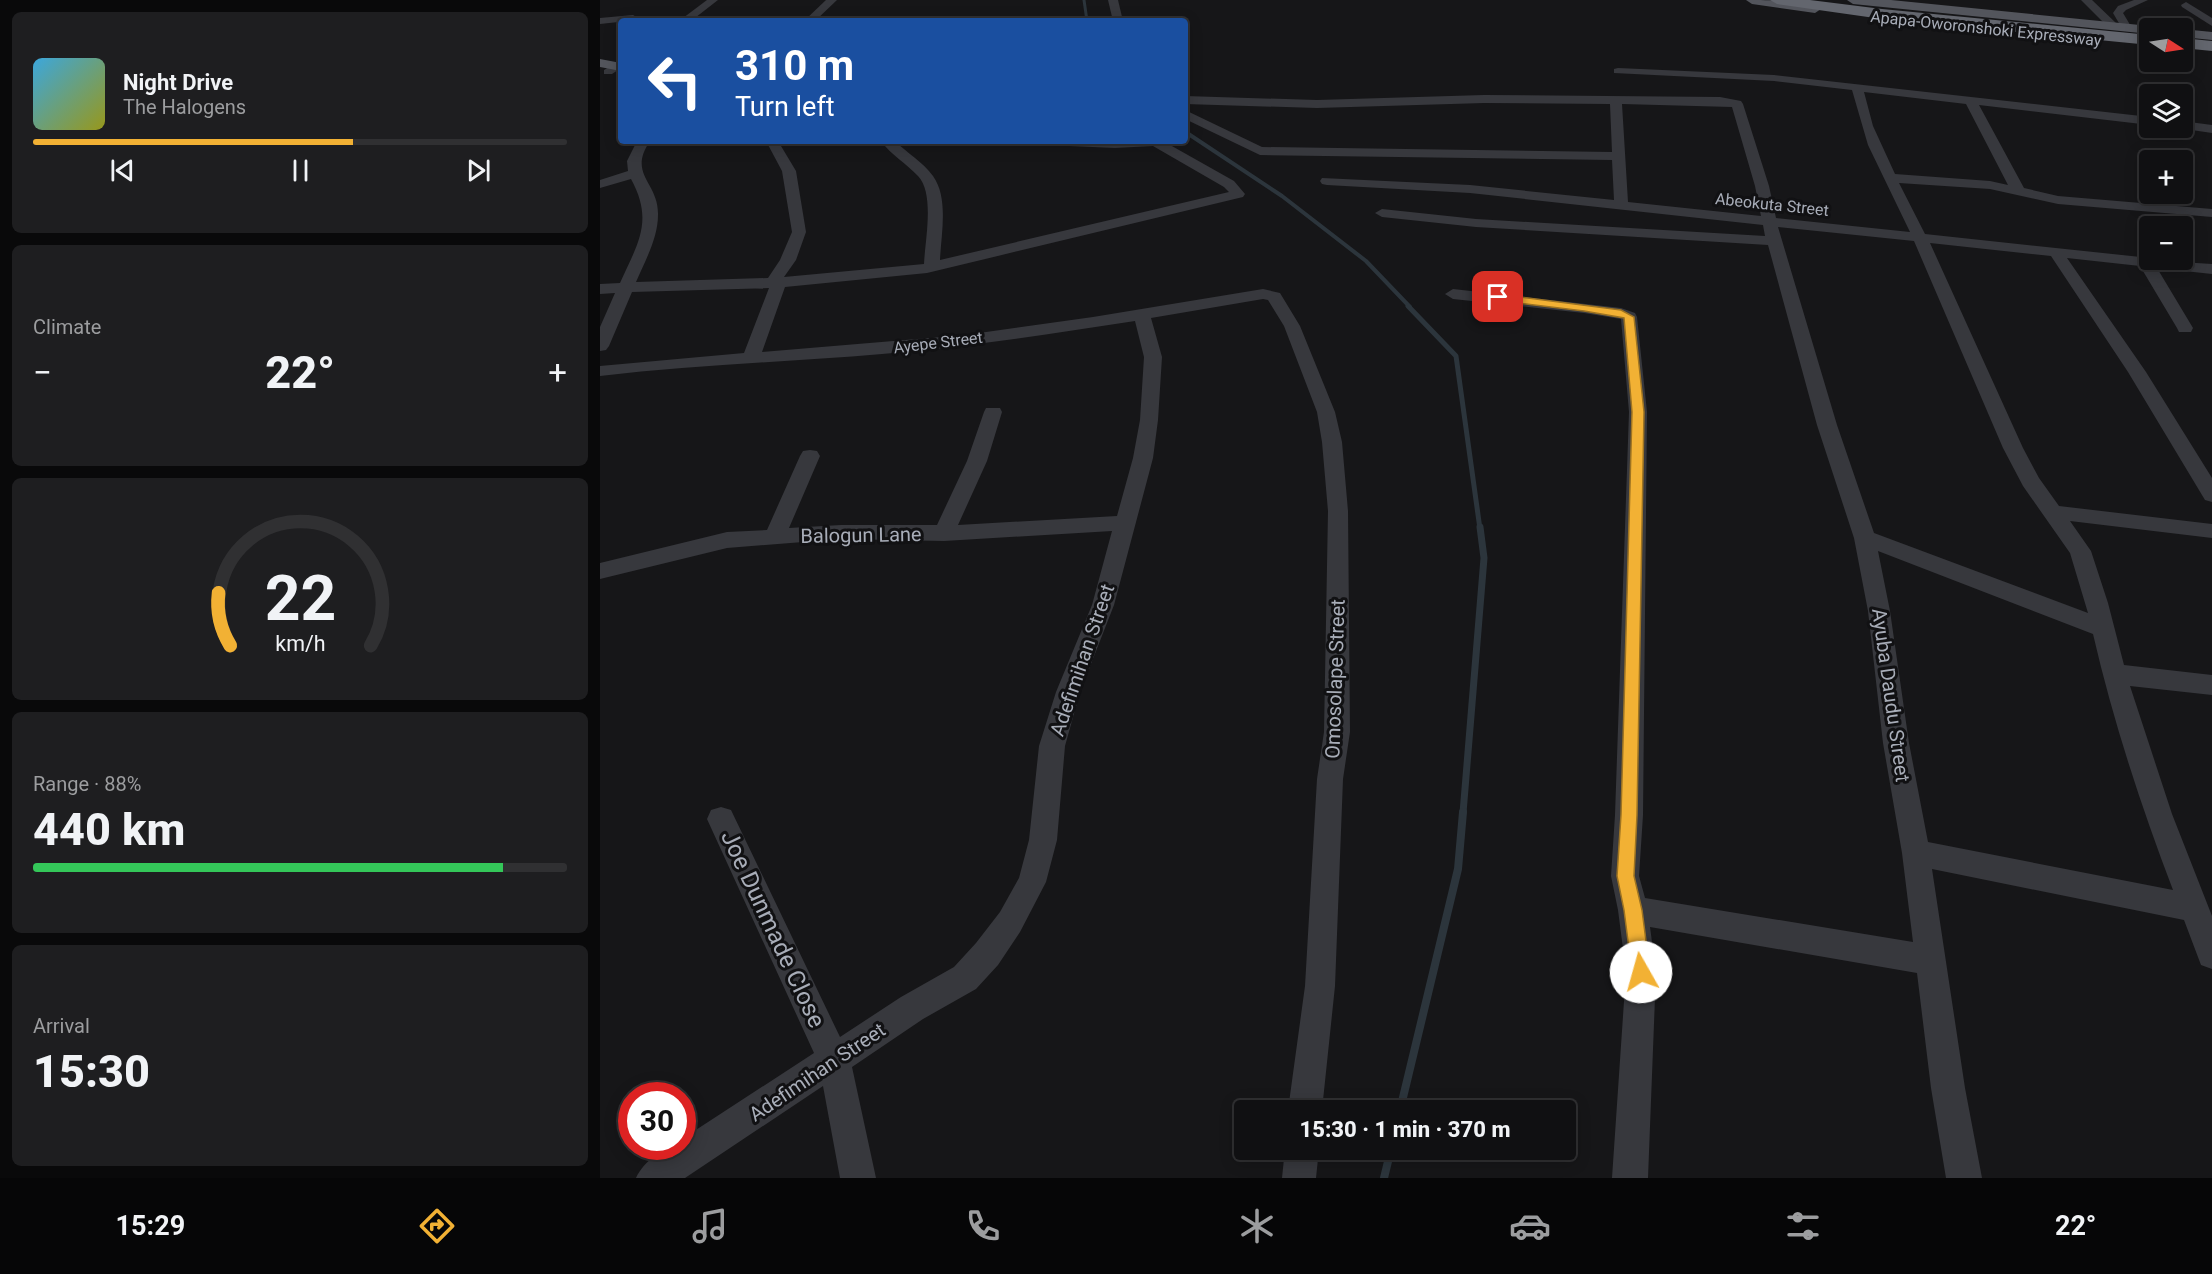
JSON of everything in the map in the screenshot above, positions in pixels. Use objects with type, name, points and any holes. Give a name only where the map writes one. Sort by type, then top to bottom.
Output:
[{"type":"highway","name":"Apapa-Oworonshoki Expressway","points":[[1777,0],[1882,14],[2139,41]]},
{"type":"highway","name":"Apapa-Oworonshoki Expressway","points":[[1824,0],[2139,31]]},
{"type":"highway","points":[[2193,39],[2212,40]]},
{"type":"highway","points":[[2193,47],[2212,49]]},
{"type":"main road","name":"Apapa-Oworonshoki Expressway","points":[[1752,0],[1923,22],[2139,41]]},
{"type":"main road","name":"Apapa-Oworonshoki Expressway","points":[[1853,0],[2139,30]]},
{"type":"main road","points":[[2193,34],[2212,36]]},
{"type":"main road","points":[[600,85],[612,69]]},
{"type":"street","points":[[682,18],[706,0]]},
{"type":"street","points":[[688,18],[713,0]]},
{"type":"street","points":[[812,18],[832,0]]},
{"type":"street","points":[[1113,0],[1117,18]]},
{"type":"street","points":[[2086,0],[2113,26]]},
{"type":"street","points":[[2127,28],[2118,13],[2122,8],[2143,0]]},
{"type":"street","points":[[2186,5],[2212,23]]},
{"type":"street","points":[[600,21],[618,19]]},
{"type":"street","points":[[1618,71],[1774,78],[2139,120]]},
{"type":"street","points":[[1857,86],[1861,112],[1870,139],[1920,238],[2013,448],[2030,481],[2080,551],[2097,603],[2114,674],[2158,814],[2212,954]]},
{"type":"street","points":[[1188,100],[1334,104],[1484,99],[1616,100],[1621,206]]},
{"type":"street","points":[[1970,99],[2018,191]]},
{"type":"street","name":"Ayuba Daudu Street","points":[[1616,100],[1720,101],[1737,104],[1762,186],[1772,232],[1827,425],[1865,538],[1879,611],[1896,743],[1916,853],[1948,1088],[1964,1178]]},
{"type":"street","points":[[1188,116],[1260,151],[1619,156]]},
{"type":"street","points":[[2193,126],[2212,129]]},
{"type":"street","points":[[600,346],[644,247],[651,213],[650,199],[634,174],[634,158],[642,144]]},
{"type":"street","points":[[751,357],[778,285],[774,281],[788,260],[799,232],[789,171],[774,144]]},
{"type":"street","points":[[890,144],[930,181],[936,213],[932,238],[932,267]]},
{"type":"street","points":[[600,289],[776,283],[932,267],[1238,195],[1229,184],[1159,144]]},
{"type":"street","points":[[600,184],[634,174]]},
{"type":"street","points":[[1891,178],[1990,185],[2058,200],[2212,213]]},
{"type":"street","name":"Abeokuta Street","points":[[1327,181],[1470,189],[1621,206],[1772,232],[1920,238],[2139,262]]},
{"type":"street","points":[[1382,213],[1476,223],[1772,232]]},
{"type":"street","points":[[2057,254],[2120,345],[2212,495]]},
{"type":"street","name":"Abeokuta Street","points":[[2193,267],[2212,269]]},
{"type":"street","points":[[2150,270],[2185,328]]},
{"type":"street","name":"Ayepe Street","points":[[600,371],[672,362],[923,345],[1142,315],[1263,294],[1274,296]]},
{"type":"street","points":[[1453,294],[1584,308],[1621,313],[1629,317],[1638,412],[1629,815],[1625,876],[1633,910],[1641,972],[1630,1178]]},
{"type":"street","name":"Omosolape Street","points":[[1274,296],[1292,326],[1326,412],[1332,442],[1338,511],[1337,732],[1330,779],[1320,986],[1306,1100]]},
{"type":"street","name":"Adefimihan Street","points":[[654,1178],[912,1008],[965,978],[987,954],[1010,922],[1032,882],[1043,840],[1052,746],[1068,692],[1102,605],[1143,458],[1149,420],[1153,357],[1142,315]]},
{"type":"street","points":[[944,533],[977,461],[993,412]]},
{"type":"street","points":[[774,537],[810,456]]},
{"type":"street","points":[[2051,512],[2212,531]]},
{"type":"street","name":"Balogun Lane","points":[[600,571],[727,540],[841,532],[944,533],[1126,523]]},
{"type":"street","points":[[1865,538],[2102,628]]},
{"type":"street","points":[[2114,674],[2212,685]]},
{"type":"street","name":"Joe Dunmade Close","points":[[721,819],[834,1060],[858,1178]]},
{"type":"street","points":[[1916,853],[2195,908]]},
{"type":"street","points":[[1633,910],[1931,960]]},
{"type":"street","points":[[1299,1178],[1301,1160]]},
{"type":"waterway","points":[[1084,0],[1087,18]]},
{"type":"waterway","points":[[1188,134],[1282,196],[1366,261],[1410,307]]},
{"type":"waterway","points":[[1408,306],[1456,356],[1480,529]]},
{"type":"waterway","points":[[1463,813],[1484,558],[1480,527]]},
{"type":"waterway","points":[[1402,1100],[1458,869],[1463,812]]},
{"type":"waterway","points":[[1384,1178],[1388,1160]]},
{"type":"route","points":[[1498,297],[1621,313],[1629,317],[1638,412],[1629,815],[1625,876],[1633,910],[1641,972]]}]
